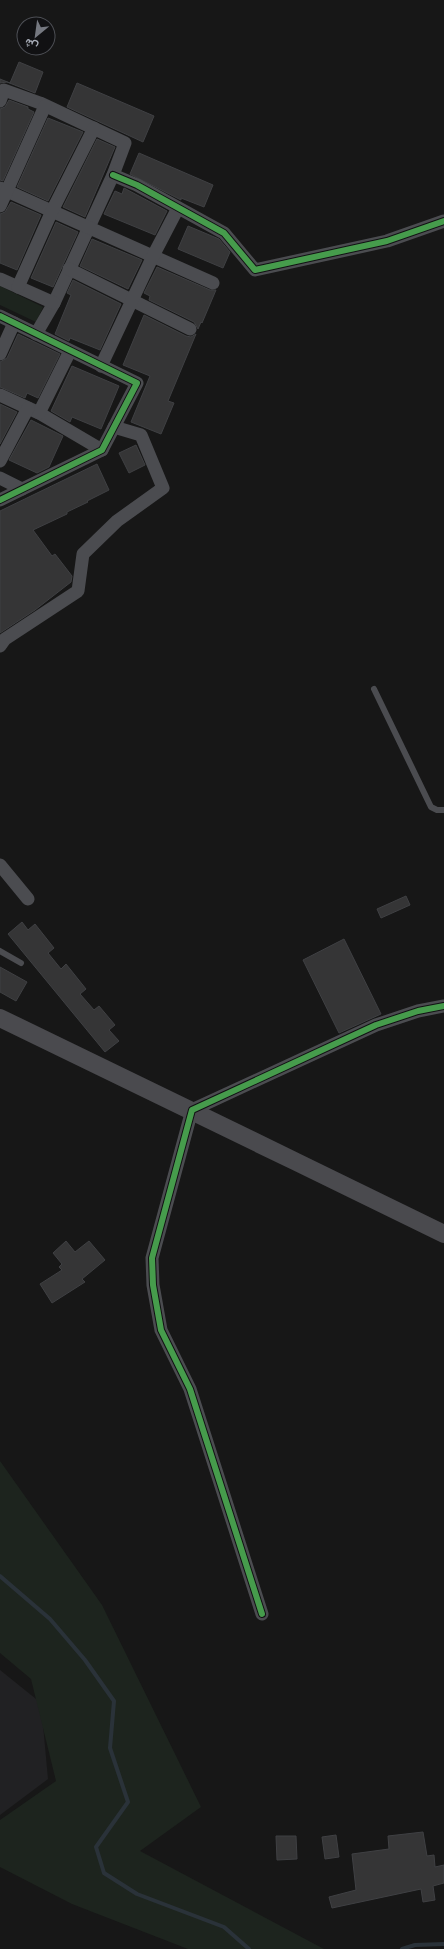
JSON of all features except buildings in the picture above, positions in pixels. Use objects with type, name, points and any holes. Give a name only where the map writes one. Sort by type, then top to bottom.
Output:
[{"type":"main road","points":[[0,1018],[192,1110],[288,1159],[444,1234]]},
{"type":"street","points":[[0,101],[4,90],[45,106],[125,143],[113,175],[54,303],[36,334]]},
{"type":"street","points":[[0,206],[3,189],[45,106]]},
{"type":"street","points":[[18,287],[52,211],[94,128]]},
{"type":"street","points":[[113,175],[137,186],[224,233],[255,270],[386,241],[444,221]]},
{"type":"street","points":[[3,189],[213,283]]},
{"type":"street","points":[[101,366],[153,256],[178,208]]},
{"type":"street","points":[[69,269],[133,299],[190,329]]},
{"type":"street","points":[[0,279],[54,303]]},
{"type":"street","points":[[0,316],[136,383],[102,450],[0,500]]},
{"type":"street","points":[[0,354],[14,323]]},
{"type":"street","points":[[0,461],[70,350]]},
{"type":"street","points":[[0,395],[33,410],[102,450]]},
{"type":"street","points":[[0,646],[5,639],[78,591],[83,554],[117,522],[163,488],[140,435],[114,427]]},
{"type":"street","points":[[0,478],[22,489]]},
{"type":"street","points":[[0,865],[28,899]]},
{"type":"street","points":[[262,1614],[190,1389],[161,1330],[153,1285],[152,1258],[192,1110],[376,1025],[418,1011],[444,1006]]},
{"type":"lane","points":[[374,689],[431,807],[438,810],[444,810]]},
{"type":"lane","points":[[0,951],[21,963]]},
{"type":"shaded area","points":[[0,286],[43,307],[36,322],[0,305]]},
{"type":"shaded area","points":[[0,1461],[102,1605],[201,1807],[140,1851],[324,1949],[188,1949],[72,1904],[0,1867],[0,1820],[56,1781],[31,1679],[0,1653]]},
{"type":"shaded area","points":[[0,1670],[41,1703],[48,1779],[0,1815]]},
{"type":"waterway","points":[[0,1576],[50,1619],[85,1660],[114,1701],[110,1748],[128,1802],[96,1847],[104,1873],[137,1894],[224,1927],[249,1949]]},
{"type":"waterway","points":[[402,1949],[415,1945],[444,1944]]},
{"type":"cycle path","points":[[113,175],[137,185],[224,233],[255,270],[387,241],[444,221]]},
{"type":"cycle path","points":[[0,316],[137,383],[102,450],[0,500]]},
{"type":"cycle path","points":[[262,1614],[190,1389],[161,1330],[153,1285],[152,1258],[192,1110],[376,1025],[418,1011],[444,1006]]}]
